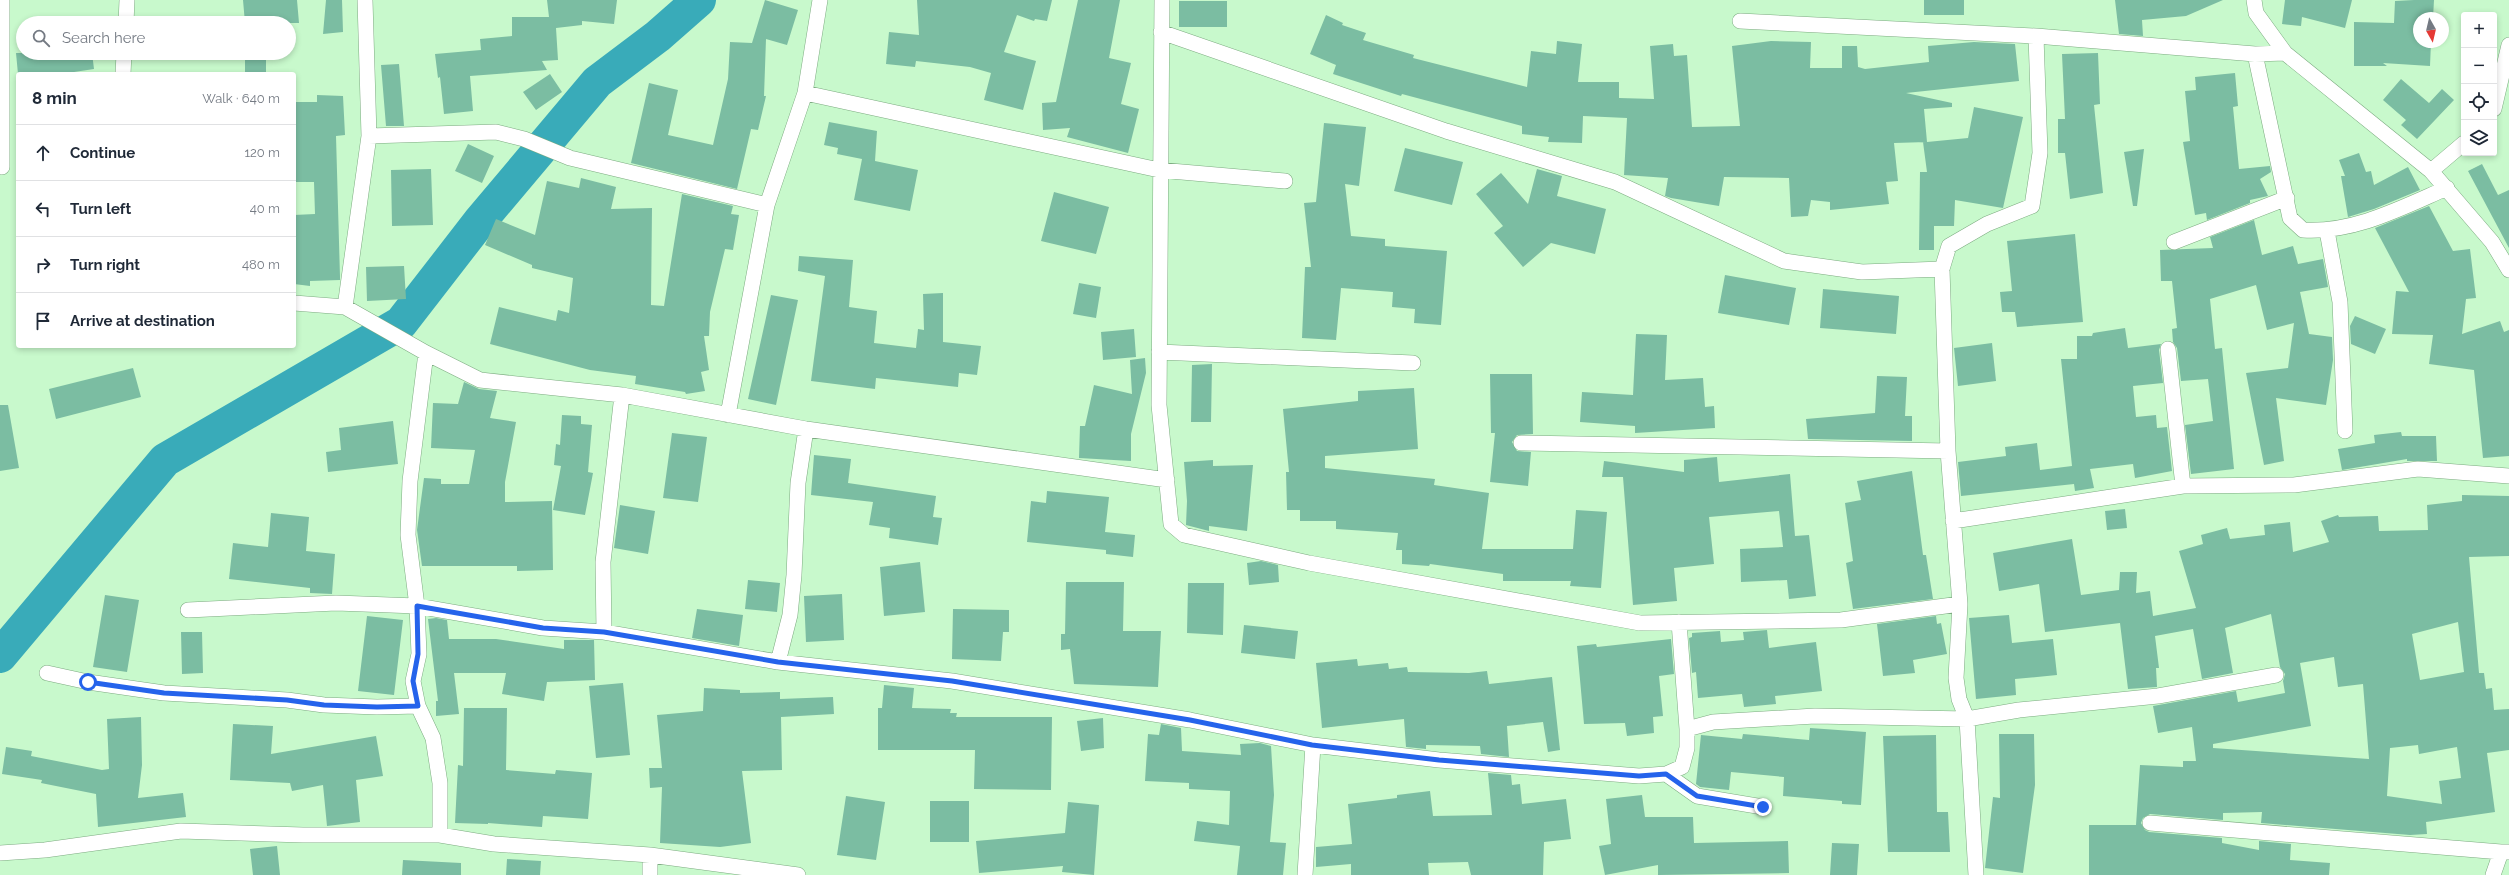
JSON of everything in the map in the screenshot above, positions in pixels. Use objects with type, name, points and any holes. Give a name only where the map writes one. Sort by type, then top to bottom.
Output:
[{"type":"street","points":[[2,0],[2,167]]},
{"type":"street","points":[[126,16],[127,0]]},
{"type":"street","points":[[345,307],[369,136],[365,0]]},
{"type":"street","points":[[728,415],[767,205],[805,93],[820,0]]},
{"type":"street","points":[[1162,0],[1159,170],[1159,405],[1171,524],[1184,535],[1309,563],[1640,623],[1840,620],[1960,604]]},
{"type":"street","points":[[2254,0],[2256,13],[2285,53],[2431,171],[2492,242],[2509,270]]},
{"type":"street","points":[[1740,21],[2036,36],[2255,54],[2285,53]]},
{"type":"street","points":[[1161,32],[1446,131],[1615,182],[1784,261],[1862,272],[1942,269]]},
{"type":"street","points":[[1981,874],[1967,719],[1960,699],[1956,678],[1960,604],[1948,450],[1942,269],[1949,246],[1988,224],[2032,206],[2040,153],[2036,36]]},
{"type":"street","points":[[2497,96],[2509,45]]},
{"type":"street","points":[[2255,54],[2287,198],[2290,218],[2303,230],[2327,231],[2384,216],[2447,188]]},
{"type":"street","points":[[123,72],[124,60]]},
{"type":"street","points":[[805,93],[1159,170],[1285,181]]},
{"type":"street","points":[[369,136],[496,132],[524,139],[570,158],[767,205]]},
{"type":"street","points":[[2431,171],[2461,146]]},
{"type":"street","points":[[2174,242],[2287,198]]},
{"type":"street","points":[[2327,231],[2340,302],[2345,430]]},
{"type":"street","points":[[296,303],[345,307],[426,353],[480,380],[622,395],[806,429],[1167,480]]},
{"type":"street","points":[[2168,348],[2183,486]]},
{"type":"street","points":[[1159,352],[1413,363]]},
{"type":"street","points":[[426,353],[410,481],[408,527],[417,606],[418,654],[413,681],[418,706],[433,738],[440,783],[440,836]]},
{"type":"street","points":[[604,632],[604,562],[622,395]]},
{"type":"street","points":[[778,662],[790,615],[794,575],[798,483],[806,429]]},
{"type":"street","points":[[1521,443],[1948,450]]},
{"type":"street","points":[[1953,521],[2183,486],[2294,485],[2418,469],[2509,476]]},
{"type":"street","points":[[188,610],[336,603],[417,606],[543,628],[604,632],[778,662],[952,681],[1190,720],[1312,745],[1439,760],[1639,776],[1666,774],[1682,767],[1687,748],[1687,729],[1679,622]]},
{"type":"street","points":[[47,673],[164,693],[287,700],[332,706],[418,706]]},
{"type":"street","points":[[1687,729],[1713,722],[1815,716],[1967,719],[2042,707],[2158,696],[2276,675]]},
{"type":"street","points":[[1305,875],[1312,745]]},
{"type":"street","points":[[1666,774],[1697,796],[1763,807]]},
{"type":"street","points":[[2150,823],[2505,852],[2494,875]]},
{"type":"street","points":[[0,853],[76,846],[180,831],[304,835],[440,836],[494,844],[650,855],[798,875]]},
{"type":"street","points":[[650,855],[650,875]]},
{"type":"building","points":[[243,0],[297,0],[299,23],[296,23],[296,16],[244,16]]},
{"type":"building","points":[[326,0],[342,0],[343,32],[323,34]]},
{"type":"building","points":[[547,0],[617,0],[614,24],[582,21],[582,25],[556,28],[558,60],[542,61],[547,70],[470,76],[473,111],[444,114],[440,77],[438,78],[435,54],[481,50],[480,39],[512,36],[512,17],[549,17]]},
{"type":"building","points":[[765,0],[798,10],[787,45],[766,39],[764,96],[766,96],[758,130],[751,129],[737,189],[631,163],[649,83],[678,90],[668,135],[713,145],[728,79],[730,42],[752,43]]},
{"type":"building","points":[[917,0],[1052,0],[1047,21],[1035,19],[1034,21],[1017,15],[1004,52],[1036,61],[1023,110],[984,100],[991,73],[970,67],[916,61],[915,67],[886,64],[889,32],[919,35]]},
{"type":"building","points":[[1078,0],[1120,0],[1109,58],[1131,63],[1121,104],[1139,109],[1128,153],[1067,137],[1070,128],[1043,130],[1042,103],[1056,102]]},
{"type":"building","points":[[1924,0],[1964,0],[1964,15],[1924,15]]},
{"type":"building","points":[[2115,0],[2223,0],[2186,16],[2142,20],[2143,36],[2119,34]]},
{"type":"building","points":[[2285,0],[2352,0],[2345,28],[2302,17],[2301,26],[2282,24]]},
{"type":"building","points":[[2434,0],[2433,12],[2413,12],[2413,48],[2431,48],[2430,66],[2383,63],[2387,66],[2354,66],[2354,22],[2394,23],[2395,1]]},
{"type":"building","points":[[1179,1],[1227,1],[1227,27],[1179,27]]},
{"type":"building","points":[[1326,15],[1343,23],[1342,25],[1366,33],[1363,40],[1414,55],[1413,58],[1527,87],[1531,51],[1556,54],[1557,41],[1582,44],[1578,82],[1619,82],[1619,98],[1654,99],[1650,46],[1673,44],[1674,56],[1687,55],[1692,127],[1740,126],[1732,46],[1771,41],[1811,42],[1810,68],[1842,68],[1842,46],[1857,46],[1858,67],[1865,69],[1929,62],[1928,46],[1974,42],[2015,44],[2019,81],[1906,93],[1952,103],[1952,107],[1924,109],[1927,142],[1968,138],[1974,107],[2023,117],[2003,208],[1955,200],[1954,226],[1934,226],[1934,250],[1919,250],[1920,172],[1927,172],[1923,142],[1894,143],[1898,181],[1886,182],[1889,204],[1830,210],[1830,202],[1811,200],[1808,216],[1791,217],[1789,178],[1724,177],[1719,206],[1671,198],[1665,196],[1668,178],[1624,175],[1627,118],[1583,116],[1582,143],[1548,142],[1549,137],[1522,134],[1522,126],[1402,94],[1401,96],[1333,74],[1336,65],[1310,54]]},
{"type":"building","points":[[2098,53],[2100,104],[2094,105],[2103,193],[2070,199],[2065,153],[2058,153],[2058,119],[2065,119],[2062,54]]},
{"type":"building","points":[[17,60],[93,60],[94,69],[74,72],[18,72]]},
{"type":"building","points":[[245,60],[266,60],[266,72],[245,72]]},
{"type":"building","points":[[399,64],[404,126],[386,126],[381,65]]},
{"type":"building","points":[[2235,73],[2238,106],[2233,107],[2239,169],[2270,166],[2271,172],[2260,179],[2268,196],[2250,200],[2250,203],[2207,220],[2206,213],[2195,215],[2183,142],[2190,141],[2185,91],[2196,90],[2195,77]]},
{"type":"building","points":[[550,74],[562,92],[536,110],[523,92]]},
{"type":"building","points":[[2401,79],[2429,103],[2442,89],[2454,100],[2417,139],[2401,125],[2406,120],[2383,100]]},
{"type":"building","points":[[317,95],[343,96],[345,135],[336,136],[340,280],[310,281],[310,286],[296,284],[296,215],[315,214],[314,182],[296,182],[296,102],[317,102]]},
{"type":"building","points":[[829,122],[877,131],[875,161],[918,170],[910,211],[854,200],[862,159],[837,154],[838,148],[824,145]]},
{"type":"building","points":[[1324,123],[1366,127],[1359,186],[1345,184],[1351,236],[1385,239],[1385,246],[1447,251],[1441,325],[1414,323],[1415,309],[1392,307],[1393,292],[1341,288],[1336,340],[1302,338],[1305,267],[1311,267],[1304,203],[1316,202]]},
{"type":"building","points":[[468,144],[494,156],[482,183],[455,171]]},
{"type":"building","points":[[1405,148],[1463,162],[1452,205],[1394,191]]},
{"type":"building","points":[[2144,149],[2137,206],[2133,206],[2124,152]]},
{"type":"building","points":[[2359,153],[2366,172],[2371,171],[2374,185],[2408,167],[2420,190],[2374,209],[2348,217],[2341,176],[2345,176],[2339,160]]},
{"type":"building","points":[[2482,164],[2498,195],[2509,190],[2509,248],[2468,171]]},
{"type":"building","points":[[431,169],[433,225],[392,226],[391,170]]},
{"type":"building","points":[[1537,169],[1562,176],[1557,196],[1606,209],[1595,254],[1551,243],[1523,267],[1494,233],[1503,226],[1476,194],[1501,173],[1528,204]]},
{"type":"building","points":[[581,178],[616,187],[611,209],[652,208],[651,305],[664,306],[682,194],[733,206],[731,214],[739,215],[733,250],[725,249],[710,312],[709,336],[704,336],[709,370],[701,372],[705,391],[686,394],[685,392],[635,384],[636,376],[590,370],[490,344],[499,307],[556,321],[558,310],[569,313],[573,278],[532,268],[532,265],[485,245],[496,219],[535,235],[547,181],[579,188]]},
{"type":"building","points":[[1054,192],[1109,207],[1096,254],[1041,241]]},
{"type":"building","points":[[2429,206],[2453,251],[2470,249],[2476,298],[2466,299],[2462,334],[2500,321],[2504,332],[2509,330],[2509,456],[2483,458],[2474,370],[2429,364],[2433,335],[2392,334],[2396,291],[2409,292],[2375,228]]},
{"type":"building","points":[[2254,220],[2262,255],[2293,246],[2298,264],[2323,259],[2328,287],[2300,292],[2309,334],[2332,337],[2333,360],[2326,405],[2276,398],[2284,461],[2264,465],[2246,373],[2288,368],[2294,323],[2267,330],[2256,285],[2210,299],[2215,349],[2222,348],[2234,469],[2191,474],[2185,425],[2213,421],[2208,379],[2181,381],[2177,348],[2173,342],[2172,329],[2177,328],[2172,281],[2161,281],[2160,250],[2213,248],[2210,237]]},
{"type":"building","points":[[2075,234],[2083,322],[2017,327],[2015,312],[2002,312],[2000,292],[2012,291],[2007,241]]},
{"type":"building","points":[[799,256],[853,260],[849,307],[877,311],[874,343],[916,348],[918,329],[924,330],[923,294],[943,293],[943,342],[981,346],[977,375],[959,373],[958,387],[876,378],[875,389],[811,381],[825,276],[798,271]]},
{"type":"building","points":[[404,266],[406,299],[367,301],[366,267]]},
{"type":"building","points":[[1725,275],[1796,288],[1789,325],[1718,313]]},
{"type":"building","points":[[1079,283],[1101,287],[1096,318],[1073,314]]},
{"type":"building","points":[[1823,289],[1899,296],[1896,334],[1820,328]]},
{"type":"building","points":[[771,295],[798,300],[776,405],[748,399]]},
{"type":"building","points":[[2355,316],[2386,329],[2375,354],[2351,344],[2350,326]]},
{"type":"building","points":[[2125,328],[2128,348],[2161,344],[2159,350],[2163,383],[2133,386],[2136,417],[2156,415],[2157,428],[2167,427],[2172,471],[2135,478],[2133,464],[2090,469],[2094,488],[2075,491],[2074,484],[1961,496],[1958,462],[2006,456],[2005,447],[2037,443],[2040,470],[2072,466],[2061,359],[2077,359],[2077,336],[2092,336],[2093,333]]},
{"type":"building","points":[[1134,329],[1136,357],[1103,360],[1101,332]]},
{"type":"building","points":[[1636,334],[1667,335],[1665,380],[1703,378],[1705,407],[1714,406],[1715,428],[1635,433],[1635,426],[1580,422],[1582,392],[1633,395]]},
{"type":"building","points":[[1992,343],[1996,381],[1958,386],[1954,348]]},
{"type":"building","points":[[1145,358],[1146,373],[1131,434],[1131,461],[1079,458],[1080,426],[1085,426],[1094,385],[1132,394],[1130,360]]},
{"type":"building","points":[[1212,364],[1211,422],[1191,422],[1192,365]]},
{"type":"building","points":[[133,368],[141,397],[56,419],[49,389]]},
{"type":"building","points":[[1490,374],[1532,374],[1533,434],[1517,435],[1512,442],[1517,451],[1531,452],[1528,486],[1490,482],[1495,433],[1491,433]]},
{"type":"building","points":[[1877,376],[1907,377],[1905,416],[1912,416],[1912,441],[1808,439],[1806,419],[1875,413]]},
{"type":"building","points":[[464,382],[479,389],[497,391],[490,418],[516,422],[505,482],[505,502],[552,501],[553,570],[517,571],[517,566],[422,566],[417,530],[424,478],[441,479],[441,484],[469,484],[475,450],[431,448],[433,403],[458,404]]},
{"type":"building","points":[[1414,388],[1418,449],[1325,456],[1325,468],[1435,479],[1434,485],[1489,493],[1482,549],[1573,549],[1576,510],[1607,512],[1601,588],[1570,586],[1571,581],[1503,581],[1503,574],[1430,564],[1429,566],[1402,564],[1402,550],[1396,550],[1398,533],[1336,529],[1336,521],[1300,521],[1300,510],[1287,510],[1286,472],[1289,472],[1283,409],[1358,401],[1358,391]]},
{"type":"building","points":[[0,405],[8,405],[19,468],[0,471]]},
{"type":"building","points":[[562,415],[581,416],[581,424],[592,425],[588,472],[593,473],[585,515],[553,510],[561,466],[554,465],[556,444],[560,445]]},
{"type":"building","points":[[393,421],[398,464],[328,472],[326,452],[341,450],[339,428]]},
{"type":"building","points":[[2401,432],[2402,436],[2436,436],[2437,461],[2407,461],[2407,459],[2342,470],[2338,449],[2375,443],[2374,435]]},
{"type":"building","points":[[672,433],[707,437],[698,502],[663,498]]},
{"type":"building","points":[[814,455],[851,459],[848,483],[936,496],[933,517],[942,518],[938,545],[889,538],[890,528],[869,525],[873,502],[811,495]]},
{"type":"building","points":[[1717,457],[1719,482],[1790,474],[1795,536],[1809,535],[1816,596],[1789,599],[1787,580],[1741,582],[1740,549],[1783,547],[1779,511],[1709,517],[1714,564],[1674,568],[1677,601],[1633,605],[1623,477],[1602,477],[1604,461],[1684,472],[1684,460]]},
{"type":"building","points":[[1213,460],[1213,466],[1253,465],[1247,531],[1209,526],[1209,531],[1186,525],[1187,501],[1184,462]]},
{"type":"building","points":[[1912,471],[1923,555],[1926,555],[1933,599],[1853,609],[1846,563],[1853,561],[1845,503],[1861,500],[1857,481]]},
{"type":"building","points":[[1047,491],[1109,497],[1105,532],[1135,535],[1133,557],[1106,554],[1106,550],[1027,542],[1031,501],[1046,503]]},
{"type":"building","points":[[2462,495],[2509,496],[2509,556],[2469,557],[2479,673],[2484,673],[2486,689],[2492,688],[2494,710],[2509,709],[2509,750],[2487,753],[2495,812],[2426,822],[2427,834],[2410,835],[2261,823],[2262,812],[2223,813],[2223,820],[2150,814],[2143,818],[2141,823],[2145,830],[2149,832],[2222,838],[2222,843],[2259,850],[2259,841],[2291,844],[2290,860],[2330,863],[2329,875],[2089,875],[2089,825],[2136,825],[2140,765],[2183,767],[2183,761],[2196,761],[2192,727],[2158,733],[2153,706],[2236,691],[2238,702],[2285,693],[2283,681],[2285,674],[2280,667],[2271,614],[2225,628],[2233,673],[2202,679],[2193,629],[2155,636],[2159,668],[2156,668],[2157,687],[2128,689],[2120,623],[2045,632],[2039,584],[1999,591],[1993,553],[2072,539],[2081,595],[2119,590],[2120,572],[2137,572],[2136,593],[2150,591],[2153,616],[2196,608],[2179,551],[2203,544],[2201,535],[2227,528],[2230,539],[2265,535],[2264,525],[2290,522],[2293,552],[2329,542],[2321,521],[2338,515],[2339,517],[2378,516],[2379,531],[2428,530],[2427,505],[2462,501]],"holes":[[[2458,622],[2464,672],[2420,680],[2412,634]],[[2334,657],[2338,687],[2363,684],[2369,759],[2213,748],[2213,744],[2311,726],[2300,663]],[[2418,745],[2419,754],[2457,747],[2461,778],[2439,781],[2442,804],[2387,796],[2390,748]]]},
{"type":"building","points":[[620,505],[655,511],[648,554],[614,548]]},
{"type":"building","points":[[2125,509],[2127,528],[2107,530],[2105,511]]},
{"type":"building","points":[[271,513],[309,517],[306,551],[335,554],[332,594],[310,593],[310,588],[229,579],[233,543],[268,547]]},
{"type":"building","points":[[1261,561],[1278,565],[1279,582],[1249,585],[1247,563]]},
{"type":"building","points":[[920,562],[925,612],[884,616],[880,567]]},
{"type":"building","points":[[748,580],[780,583],[777,612],[745,609]]},
{"type":"building","points":[[1066,582],[1124,582],[1123,631],[1161,631],[1158,687],[1074,684],[1070,649],[1061,650],[1061,634],[1065,634]]},
{"type":"building","points":[[1188,583],[1224,583],[1223,635],[1187,633]]},
{"type":"building","points":[[842,594],[844,640],[806,642],[804,596]]},
{"type":"building","points":[[105,595],[139,600],[127,672],[93,667]]},
{"type":"building","points":[[697,609],[743,615],[739,646],[692,638]]},
{"type":"building","points":[[953,609],[1009,610],[1009,632],[1003,632],[1001,661],[952,659]]},
{"type":"building","points":[[2009,615],[2012,643],[2053,639],[2057,675],[2015,679],[2016,695],[1976,699],[1969,618]]},
{"type":"building","points":[[367,616],[403,620],[394,695],[358,691]]},
{"type":"building","points":[[1936,616],[1937,624],[1941,623],[1947,654],[1913,660],[1915,673],[1883,676],[1877,624]]},
{"type":"building","points":[[436,618],[447,620],[449,639],[496,639],[564,649],[564,640],[594,640],[595,680],[547,682],[544,701],[502,694],[506,673],[454,673],[459,714],[436,716],[436,701],[438,701],[428,619]]},
{"type":"building","points":[[1244,625],[1298,631],[1295,659],[1241,653]]},
{"type":"building","points":[[1767,630],[1769,648],[1816,642],[1822,691],[1775,696],[1776,704],[1744,707],[1742,694],[1698,698],[1696,672],[1692,673],[1689,638],[1692,637],[1692,633],[1720,631],[1721,642],[1744,640],[1743,632]]},
{"type":"building","points":[[181,632],[202,632],[203,673],[182,674]]},
{"type":"building","points":[[1671,639],[1674,674],[1659,676],[1663,716],[1653,717],[1654,733],[1627,736],[1625,723],[1584,724],[1577,646],[1596,644],[1597,647]]},
{"type":"building","points":[[1357,659],[1358,666],[1388,663],[1389,669],[1407,667],[1408,672],[1469,673],[1487,671],[1489,684],[1552,677],[1560,750],[1548,752],[1543,722],[1507,726],[1509,757],[1481,754],[1480,746],[1426,745],[1426,749],[1406,747],[1404,719],[1322,728],[1316,663]]},
{"type":"building","points":[[623,683],[630,755],[596,758],[589,686]]},
{"type":"building","points":[[884,685],[914,688],[912,708],[951,709],[950,713],[957,713],[956,717],[1052,717],[1051,790],[974,789],[975,750],[878,750],[878,708],[882,708]]},
{"type":"building","points":[[704,688],[740,690],[740,693],[780,692],[780,699],[833,697],[834,714],[781,717],[782,770],[742,771],[751,843],[720,847],[660,843],[662,787],[650,788],[649,768],[662,768],[657,715],[703,711]]},
{"type":"building","points":[[464,708],[507,708],[506,770],[555,774],[556,770],[592,773],[588,819],[543,816],[542,827],[488,823],[455,823],[458,765],[463,766]]},
{"type":"building","points":[[141,717],[142,765],[138,798],[183,793],[186,817],[98,827],[96,794],[41,783],[42,780],[2,774],[6,747],[32,751],[31,756],[102,770],[109,769],[107,719]]},
{"type":"building","points":[[1103,718],[1104,748],[1081,751],[1077,721]]},
{"type":"building","points":[[233,724],[273,726],[271,754],[376,736],[383,776],[356,780],[360,822],[327,826],[323,785],[292,791],[290,783],[230,780]]},
{"type":"building","points":[[1161,724],[1181,728],[1182,751],[1241,755],[1240,744],[1260,743],[1271,746],[1274,795],[1270,842],[1286,843],[1283,875],[1237,875],[1240,846],[1194,841],[1197,821],[1229,825],[1230,791],[1189,789],[1189,783],[1145,781],[1148,734],[1159,735]]},
{"type":"building","points":[[1810,728],[1866,732],[1861,805],[1842,804],[1842,801],[1783,796],[1784,777],[1731,772],[1729,790],[1700,787],[1696,784],[1701,735],[1742,739],[1743,734],[1809,740]]},
{"type":"building","points":[[1999,734],[2034,734],[2035,785],[2023,873],[1985,868],[1993,797],[2000,798]]},
{"type":"building","points":[[1936,735],[1937,812],[1948,812],[1950,852],[1888,852],[1883,736]]},
{"type":"building","points":[[1488,773],[1511,775],[1512,785],[1520,784],[1522,804],[1566,799],[1571,839],[1544,842],[1543,875],[1471,875],[1468,862],[1428,863],[1429,875],[1351,875],[1351,864],[1316,867],[1316,847],[1352,844],[1348,804],[1397,798],[1397,795],[1430,791],[1433,816],[1492,815]]},
{"type":"building","points":[[1642,795],[1645,817],[1693,817],[1694,843],[1788,841],[1789,873],[1658,875],[1658,865],[1605,875],[1599,846],[1611,844],[1606,799]]},
{"type":"building","points":[[846,796],[885,802],[876,860],[837,855]]},
{"type":"building","points":[[930,801],[969,801],[969,842],[930,842]]},
{"type":"building","points":[[1068,802],[1099,805],[1094,875],[1062,872],[1063,866],[979,873],[976,841],[1065,833]]},
{"type":"building","points":[[1832,843],[1859,844],[1857,875],[1830,875]]},
{"type":"building","points":[[277,846],[280,875],[253,875],[250,849]]},
{"type":"building","points":[[507,859],[541,861],[540,875],[506,875]]},
{"type":"building","points":[[403,860],[461,863],[461,875],[402,875]]},
{"type":"waterway","points":[[0,656],[165,460],[401,323],[480,221],[597,82],[658,36],[699,0]]},
{"type":"route","points":[[88,682],[164,693],[205,694],[287,700],[324,705],[377,707],[418,706],[413,681],[418,654],[417,606],[543,628],[604,632],[778,662],[952,681],[1190,720],[1312,745],[1439,760],[1617,773],[1639,776],[1666,774],[1697,796],[1763,807]]}]
